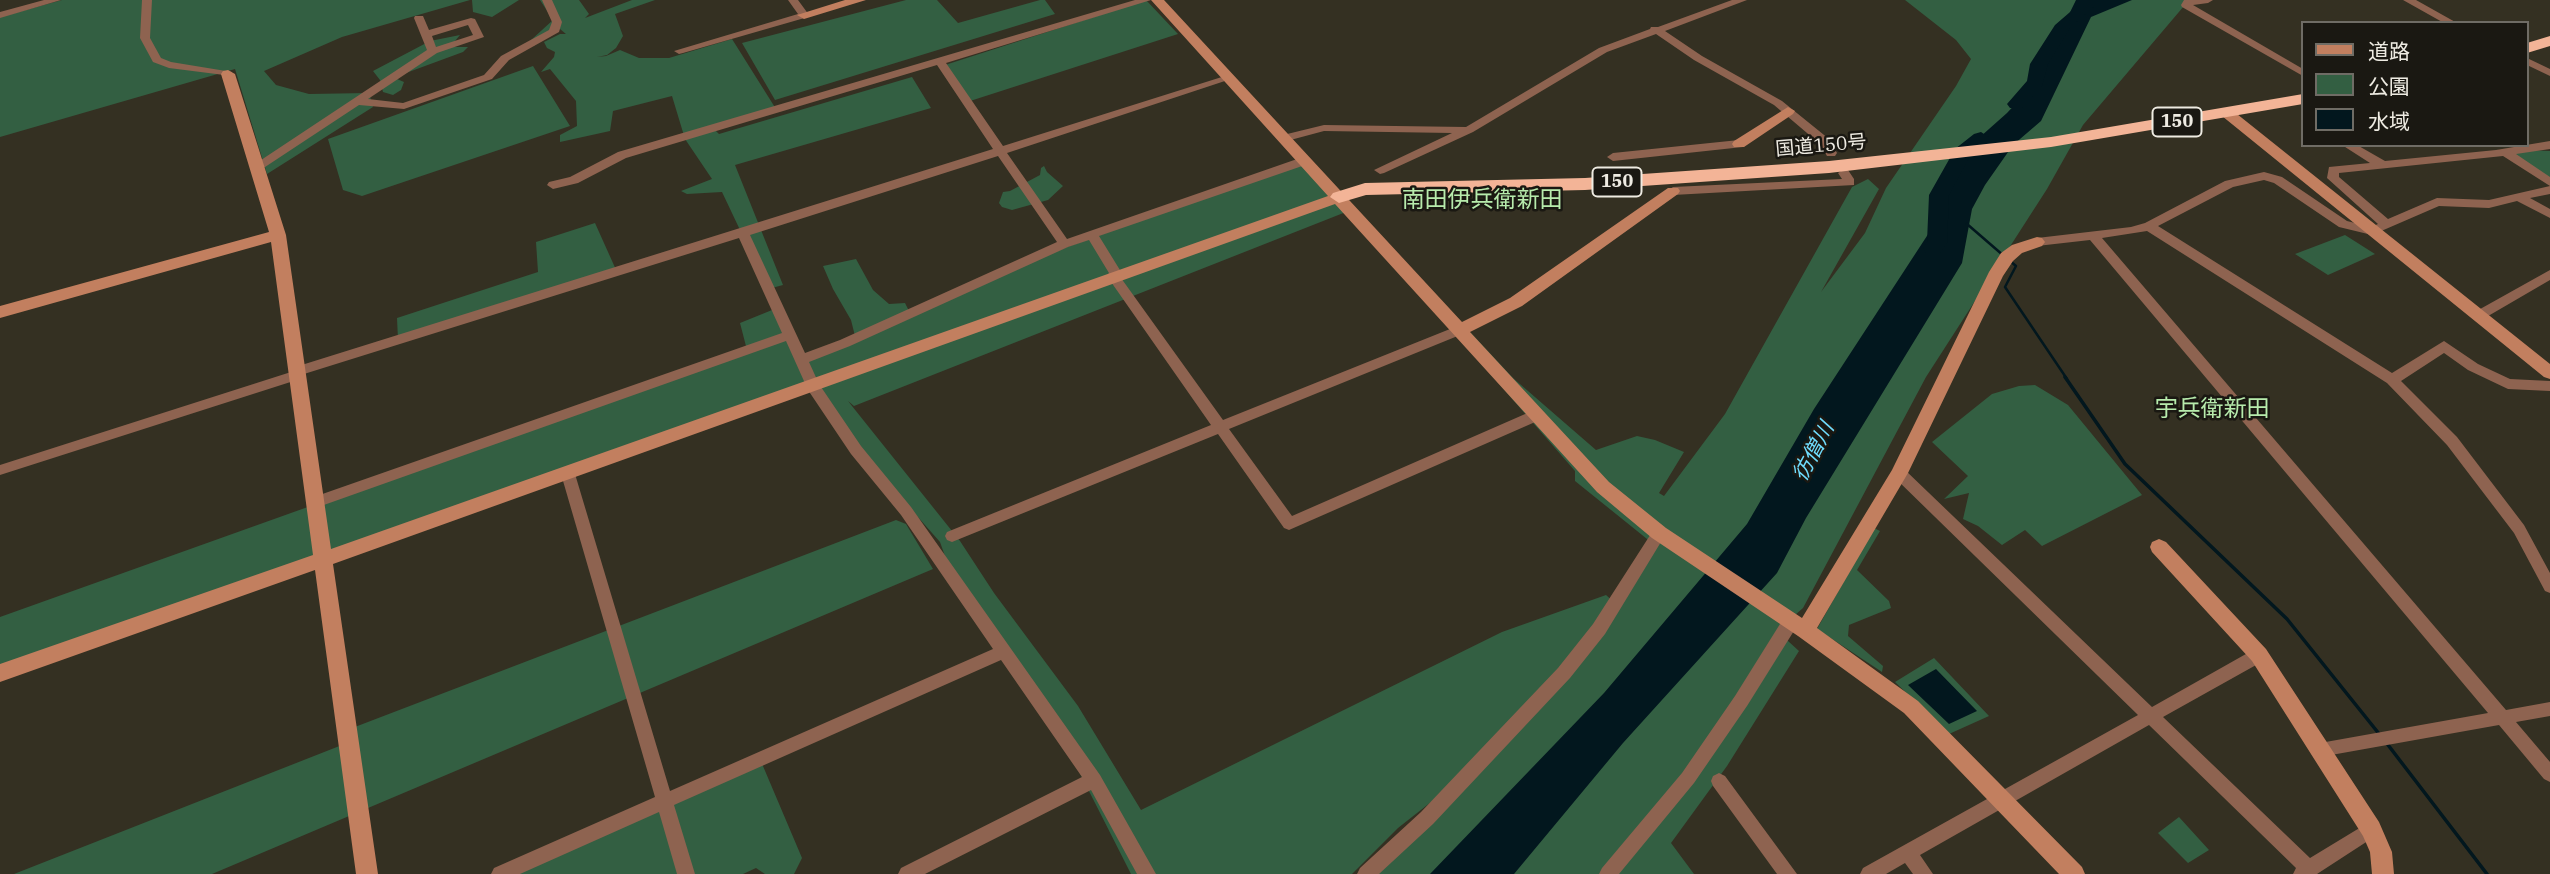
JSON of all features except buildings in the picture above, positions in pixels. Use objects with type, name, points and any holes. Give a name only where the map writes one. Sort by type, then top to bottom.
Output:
[{"type":"highway","points":[[2529,47],[2550,41]]},
{"type":"highway","name":"国道150号","points":[[1339,197],[1365,190],[1585,184],[1896,160],[2051,142],[2302,99]]},
{"type":"street","points":[[0,15],[56,0]]},
{"type":"street","points":[[147,0],[145,38],[157,60],[169,65],[228,74],[278,234],[367,874]]},
{"type":"street","points":[[357,101],[404,106],[494,74],[505,58],[554,32],[557,23],[547,0]]},
{"type":"street","points":[[793,0],[804,15]]},
{"type":"street","points":[[553,185],[574,180],[622,155],[1146,0]]},
{"type":"street","points":[[1157,0],[1603,487],[1659,533],[1794,623],[1911,707],[2074,874]]},
{"type":"street","points":[[1380,170],[1469,130],[1603,50],[1655,29],[1742,0]]},
{"type":"street","points":[[2207,0],[2188,2],[2186,5],[2302,72]]},
{"type":"street","points":[[2408,0],[2448,21]]},
{"type":"street","points":[[679,51],[855,1]]},
{"type":"street","points":[[419,18],[433,51]]},
{"type":"street","points":[[258,166],[433,51],[479,37],[471,21],[426,34]]},
{"type":"street","points":[[1655,29],[1788,111],[1825,142],[1831,153]]},
{"type":"street","points":[[939,61],[1064,244]]},
{"type":"street","points":[[2529,62],[2550,73]]},
{"type":"street","points":[[0,470],[1228,78]]},
{"type":"street","points":[[1613,157],[1739,144],[1788,111]]},
{"type":"street","points":[[2227,113],[2550,373]]},
{"type":"street","points":[[1283,138],[1324,128],[1469,130]]},
{"type":"street","points":[[2387,225],[2333,178],[2333,170],[2506,153],[2550,145]]},
{"type":"street","points":[[2351,147],[2381,164]]},
{"type":"street","points":[[2506,153],[2550,182]]},
{"type":"street","points":[[801,360],[845,343],[1064,244],[1304,161]]},
{"type":"street","points":[[952,536],[1460,330],[1516,302],[1673,191],[1850,182],[1844,173]]},
{"type":"street","points":[[1608,874],[1688,778],[1899,472],[1995,276],[2007,257],[2017,249],[2038,242],[2149,226],[2230,184],[2264,176],[2278,180],[2343,224],[2372,231],[2437,202],[2489,204],[2550,190]]},
{"type":"street","points":[[0,673],[323,562],[1115,275],[1339,197]]},
{"type":"street","points":[[2521,198],[2550,214]]},
{"type":"street","points":[[2149,226],[2392,380],[2452,442],[2513,520],[2550,587]]},
{"type":"street","points":[[743,233],[813,386],[856,450],[906,511],[1094,780],[1147,874]]},
{"type":"street","points":[[0,312],[278,234]]},
{"type":"street","points":[[1092,235],[1115,275],[1289,524],[1537,415]]},
{"type":"street","points":[[2093,236],[2550,774]]},
{"type":"street","points":[[2478,316],[2550,274]]},
{"type":"street","points":[[316,502],[790,335]]},
{"type":"street","points":[[2392,380],[2444,346],[2473,367],[2508,384],[2526,387],[2550,386]]},
{"type":"street","points":[[1899,472],[2150,716],[2305,872],[2371,829]]},
{"type":"street","points":[[568,474],[686,874]]},
{"type":"street","points":[[1366,874],[1427,818],[1564,673],[1599,629],[1659,533]]},
{"type":"street","points":[[2160,547],[2259,654],[2371,829],[2381,852],[2383,874]]},
{"type":"street","points":[[500,874],[1004,651]]},
{"type":"street","points":[[1869,874],[2259,654]]},
{"type":"street","points":[[2320,750],[2550,709]]},
{"type":"street","points":[[907,874],[1094,780]]},
{"type":"street","points":[[1719,781],[1788,874]]},
{"type":"street","points":[[1908,853],[1924,874]]},
{"type":"green space","points":[[62,0],[470,0],[342,37],[264,71],[276,85],[309,94],[369,93],[373,107],[267,174],[235,69],[0,137],[0,17]]},
{"type":"green space","points":[[472,0],[519,0],[492,17],[473,12]]},
{"type":"green space","points":[[540,0],[579,0],[589,14],[585,18],[632,0],[655,0],[615,14],[623,36],[616,48],[607,55],[597,57],[606,56],[620,50],[639,58],[669,58],[732,39],[776,109],[713,128],[719,134],[912,77],[931,108],[735,165],[783,285],[768,289],[722,192],[687,194],[681,191],[712,179],[685,139],[672,96],[613,111],[610,131],[560,142],[560,135],[577,126],[576,101],[550,69],[541,72],[555,52],[547,48],[544,42],[566,34],[560,29],[519,51],[553,20]]},
{"type":"green space","points":[[906,0],[937,0],[958,23],[1040,0],[1045,0],[1055,14],[775,100],[742,43]]},
{"type":"green space","points":[[1146,0],[1178,34],[967,102],[942,66]]},
{"type":"green space","points":[[1905,0],[2209,0],[2184,6],[2083,125],[2047,189],[1926,377],[1803,608],[1777,631],[1799,651],[1727,766],[1671,843],[1694,874],[1363,874],[1445,791],[1398,828],[1352,874],[1131,874],[1054,722],[951,573],[940,542],[848,438],[813,386],[0,667],[0,617],[747,350],[740,323],[777,308],[801,359],[855,336],[851,320],[823,266],[856,259],[873,290],[889,304],[905,303],[910,313],[1067,247],[1304,161],[1351,210],[854,406],[848,401],[960,541],[994,593],[1078,706],[1141,810],[1502,632],[1606,595],[1615,603],[1652,543],[1575,481],[1575,471],[1459,338],[1471,333],[1513,378],[1596,450],[1637,436],[1684,452],[1659,493],[1664,496],[1725,414],[1852,187],[1868,179],[1879,189],[1821,292],[1865,233],[1886,188],[1956,86],[1971,59],[1956,40]]},
{"type":"green space","points":[[460,35],[450,47],[468,47],[463,52],[406,73],[397,79],[404,82],[401,90],[393,95],[383,92],[380,80],[373,71],[430,41]]},
{"type":"green space","points":[[533,66],[570,126],[362,196],[343,190],[328,139]]},
{"type":"green space","points":[[2525,150],[2550,151],[2550,180],[2506,153]]},
{"type":"green space","points":[[1044,166],[1063,186],[1048,200],[1012,210],[1002,207],[999,203],[1003,192],[1040,175]]},
{"type":"green space","points":[[595,223],[617,272],[398,340],[397,318],[538,272],[536,242]]},
{"type":"green space","points":[[2345,235],[2375,254],[2328,275],[2295,254]]},
{"type":"green space","points":[[2035,385],[2068,405],[2142,495],[2042,546],[2025,530],[2002,545],[1978,526],[1963,519],[1969,493],[1944,499],[1968,476],[1932,442],[1992,394],[2019,386]]},
{"type":"green space","points":[[896,520],[906,524],[933,569],[212,874],[14,874],[342,745],[347,730]]},
{"type":"green space","points":[[1874,528],[1880,531],[1857,570],[1889,601],[1891,608],[1849,625],[1848,636],[1883,666],[1882,672],[1817,629]]},
{"type":"green space","points":[[1934,658],[1989,716],[1949,734],[1895,682]]},
{"type":"green space","points":[[760,759],[802,858],[794,874],[765,874],[756,868],[743,874],[512,874]]},
{"type":"green space","points":[[2179,817],[2209,850],[2188,863],[2158,833]]},
{"type":"water","points":[[2076,0],[2132,0],[2091,17],[2041,121],[2013,145],[1985,185],[1972,209],[1962,263],[1806,518],[1777,573],[1623,743],[1514,874],[1430,874],[1604,693],[1747,524],[1814,409],[1938,219],[1962,153],[2007,113],[2036,82]]},
{"type":"water","points":[[1936,669],[1977,711],[1949,724],[1908,685]]},
{"type":"waterway","name":"彷僧川","points":[[2016,104],[2036,82],[2039,64],[2064,25],[2094,0]]},
{"type":"waterway","name":"彷僧川","points":[[1933,248],[1937,243],[1939,195],[1962,153],[1981,138]]},
{"type":"waterway","points":[[1967,224],[2004,256]]},
{"type":"waterway","points":[[2010,261],[2016,266],[2005,287],[2067,379]]},
{"type":"waterway","points":[[2065,377],[2125,464],[2287,619],[2380,735]]},
{"type":"waterway","points":[[2385,741],[2487,874]]},
{"type":"district","name":"南田伊兵衛新田","points":[[1482,200]]},
{"type":"district","name":"宇兵衛新田","points":[[2212,409]]}]
